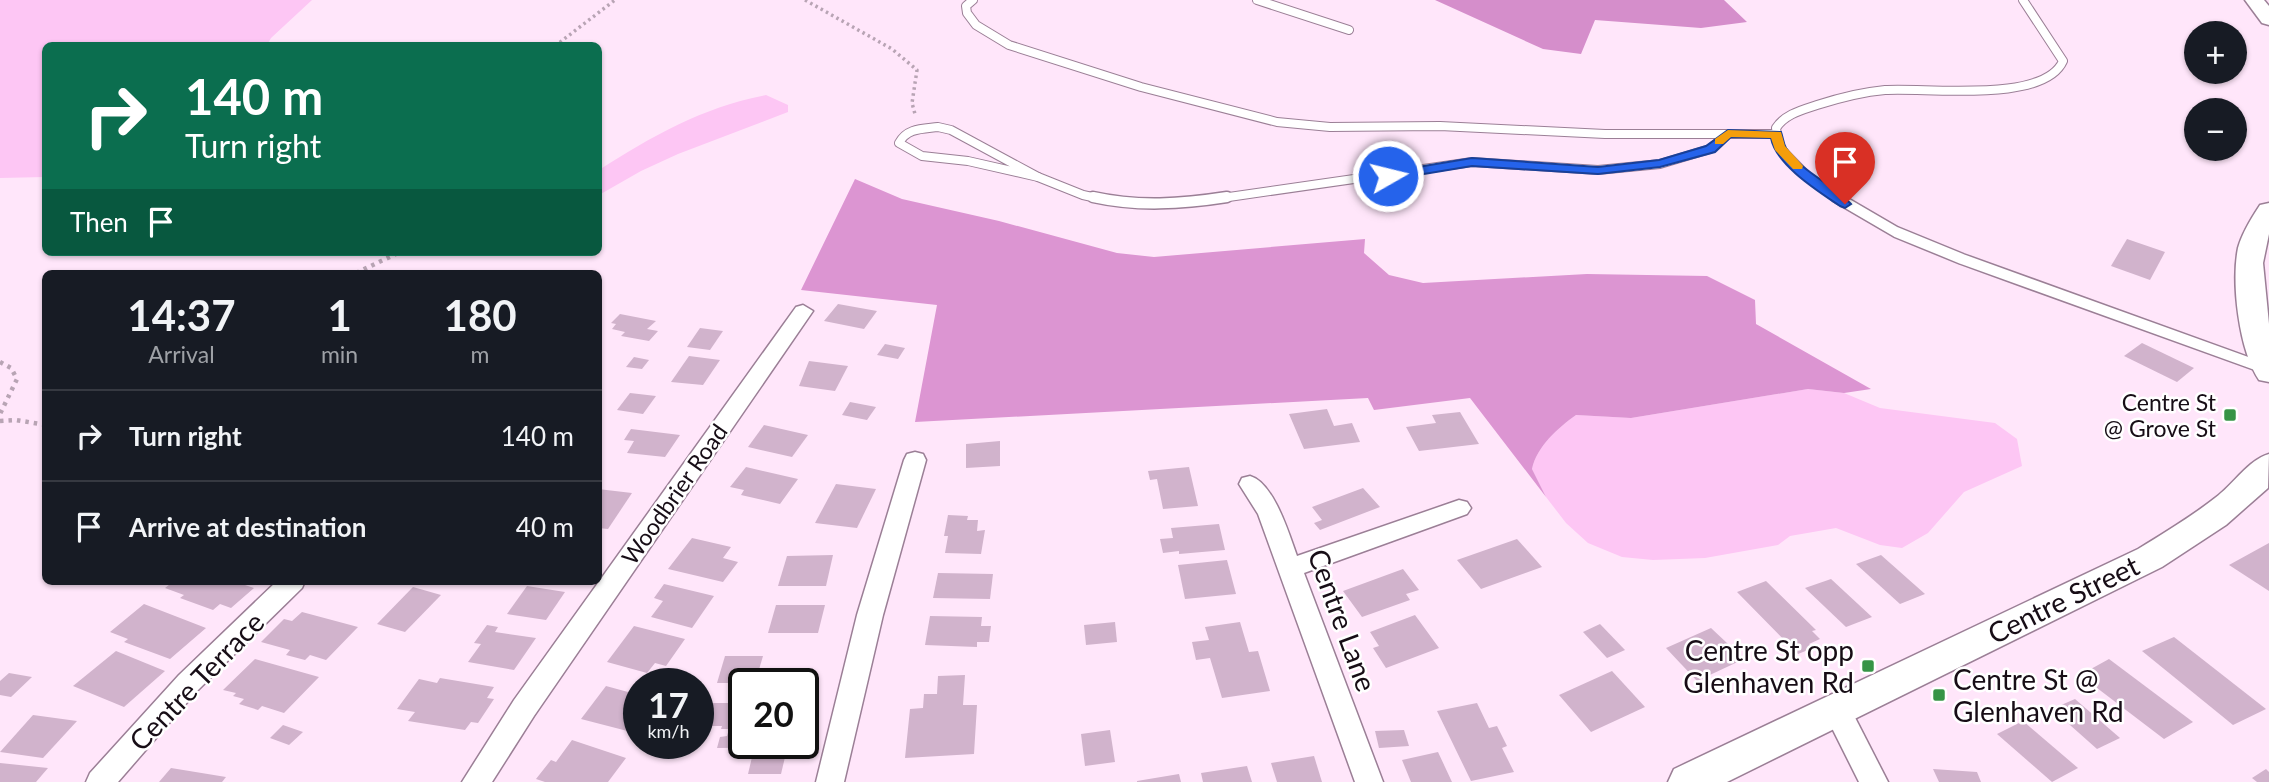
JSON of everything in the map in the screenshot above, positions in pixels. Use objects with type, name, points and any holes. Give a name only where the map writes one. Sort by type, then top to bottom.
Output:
[{"type":"main road","points":[[2254,0],[2269,19]]},
{"type":"main road","points":[[2268,371],[2251,292],[2251,249],[2269,210]]},
{"type":"main road","name":"Centre Street","points":[[1688,782],[2150,558],[2247,493],[2269,465]]},
{"type":"street","name":"Woodbrier Road","points":[[476,782],[532,696],[803,311]]},
{"type":"street","points":[[830,782],[870,615],[915,460]]},
{"type":"street","name":"Centre Lane","points":[[1250,484],[1269,512],[1369,782]]},
{"type":"street","points":[[1290,568],[1459,508]]},
{"type":"street","name":"Centre Terrace","points":[[100,782],[188,683],[289,585]]},
{"type":"street","points":[[1836,708],[1874,782]]},
{"type":"lane","points":[[973,0],[966,6],[969,17],[990,35],[1018,49],[1219,109],[1277,122],[1331,127],[1440,126],[1605,134],[1776,134]]},
{"type":"lane","points":[[1257,0],[1349,30]]},
{"type":"lane","points":[[2023,0],[2063,61],[2060,70],[2045,80],[2012,86],[1929,87],[1845,96],[1779,121],[1776,128],[1779,147],[1810,179],[1845,204],[1896,232],[1962,260],[2268,371]]},
{"type":"lane","points":[[1038,177],[965,161],[937,158],[904,148],[899,143],[900,138],[918,129],[938,127],[951,130],[1038,177],[1083,195],[1123,204],[1188,202],[1472,162],[1598,170],[1660,163],[1710,149],[1728,134]]},
{"type":"path","points":[[560,42],[615,0]]},
{"type":"path","points":[[805,0],[892,48],[917,70],[912,103],[918,129]]},
{"type":"path","points":[[362,270],[392,256]]},
{"type":"path","points":[[0,362],[7,363],[16,379],[0,414]]},
{"type":"path","points":[[0,421],[16,420],[42,424]]},
{"type":"shaded area","points":[[0,0],[312,0],[269,42],[42,42],[42,177],[0,178]]},
{"type":"shaded area","points":[[1435,0],[1724,0],[1747,22],[1701,28],[1595,20],[1581,54],[1543,49]]},
{"type":"shaded area","points":[[766,95],[788,105],[788,112],[678,154],[602,193],[602,168],[679,124],[743,100]]},
{"type":"shaded area","points":[[855,179],[902,199],[999,221],[1117,253],[1154,257],[1365,239],[1364,253],[1389,275],[1423,283],[1587,274],[1707,276],[1755,300],[1756,324],[1871,389],[1844,393],[1808,389],[1631,418],[1576,415],[1549,438],[1538,453],[1532,469],[1546,497],[1470,398],[1374,410],[1368,398],[915,422],[937,305],[801,290]]},
{"type":"shaded area","points":[[1808,389],[1844,393],[1880,408],[1995,423],[2017,439],[2022,466],[1964,492],[1928,533],[1902,548],[1880,545],[1836,528],[1790,536],[1778,545],[1705,558],[1653,560],[1622,557],[1588,543],[1566,523],[1546,497],[1532,469],[1543,445],[1576,415],[1631,418]]},
{"type":"building","points":[[2127,239],[2165,252],[2150,280],[2111,266]]},
{"type":"building","points":[[838,304],[877,311],[864,329],[824,321]]},
{"type":"building","points":[[620,314],[656,321],[647,329],[658,331],[649,341],[621,336],[625,332],[612,329],[616,324],[611,323]]},
{"type":"building","points":[[700,328],[723,331],[710,350],[687,347]]},
{"type":"building","points":[[2142,343],[2194,368],[2177,382],[2124,356]]},
{"type":"building","points":[[885,344],[905,348],[898,359],[877,355]]},
{"type":"building","points":[[689,356],[720,360],[703,385],[671,382]]},
{"type":"building","points":[[634,357],[649,360],[642,369],[626,367]]},
{"type":"building","points":[[809,361],[848,366],[835,391],[799,386]]},
{"type":"building","points":[[630,393],[656,396],[643,414],[617,410]]},
{"type":"building","points":[[850,402],[876,407],[867,420],[842,415]]},
{"type":"building","points":[[1327,409],[1334,426],[1352,423],[1360,442],[1304,449],[1289,414]]},
{"type":"building","points":[[1460,412],[1479,444],[1419,451],[1406,427],[1436,423],[1432,415]]},
{"type":"building","points":[[764,425],[808,435],[792,457],[748,447]]},
{"type":"building","points":[[631,429],[680,435],[665,457],[627,453],[634,441],[624,440]]},
{"type":"building","points":[[1000,441],[1000,466],[966,468],[966,444]]},
{"type":"building","points":[[746,467],[798,479],[780,504],[741,495],[744,490],[730,487]]},
{"type":"building","points":[[1189,467],[1198,506],[1163,509],[1157,479],[1150,480],[1148,471]]},
{"type":"building","points":[[836,484],[876,489],[857,528],[815,523]]},
{"type":"building","points":[[1363,488],[1380,507],[1320,530],[1314,523],[1322,520],[1312,507]]},
{"type":"building","points":[[602,489],[632,493],[608,529],[602,528]]},
{"type":"building","points":[[948,515],[968,516],[967,520],[978,520],[977,531],[985,530],[981,554],[945,553],[948,536],[944,536]]},
{"type":"building","points":[[1219,524],[1225,550],[1163,553],[1160,539],[1173,538],[1171,528]]},
{"type":"building","points":[[692,538],[731,547],[723,558],[738,562],[723,582],[668,569]]},
{"type":"building","points":[[1517,539],[1542,567],[1481,589],[1457,560]]},
{"type":"building","points":[[2269,543],[2269,591],[2229,565]]},
{"type":"building","points":[[833,555],[826,586],[778,586],[787,556]]},
{"type":"building","points":[[1881,555],[1925,594],[1900,604],[1856,564]]},
{"type":"building","points":[[1227,560],[1236,594],[1185,599],[1178,565]]},
{"type":"building","points":[[1403,569],[1419,590],[1406,594],[1410,600],[1362,617],[1343,591]]},
{"type":"building","points":[[938,573],[993,574],[990,599],[933,598]]},
{"type":"building","points":[[1831,579],[1872,617],[1846,627],[1805,588]]},
{"type":"building","points":[[1766,581],[1816,630],[1812,631],[1820,639],[1809,644],[1813,648],[1798,654],[1737,592]]},
{"type":"building","points":[[664,584],[714,596],[692,628],[651,617],[663,601],[654,598]]},
{"type":"building","points":[[169,585],[245,585],[254,588],[231,608],[220,604],[213,610],[180,598],[184,595],[165,588]]},
{"type":"building","points":[[527,586],[565,592],[546,620],[507,614]]},
{"type":"building","points":[[413,587],[441,595],[405,632],[377,624]]},
{"type":"building","points":[[144,604],[206,628],[170,659],[124,642],[128,639],[110,632]]},
{"type":"building","points":[[776,605],[825,605],[818,633],[768,633]]},
{"type":"building","points":[[302,612],[358,627],[326,660],[310,655],[305,660],[286,655],[290,650],[261,642],[284,619],[292,621]]},
{"type":"building","points":[[1415,615],[1439,648],[1386,668],[1373,648],[1379,646],[1370,632]]},
{"type":"building","points":[[930,616],[982,617],[981,626],[991,626],[989,642],[977,642],[977,647],[925,645]]},
{"type":"building","points":[[1115,622],[1117,642],[1086,645],[1084,625]]},
{"type":"building","points":[[1240,622],[1249,652],[1258,651],[1270,691],[1222,698],[1210,658],[1196,660],[1192,642],[1209,640],[1205,627]]},
{"type":"building","points":[[1600,624],[1625,650],[1607,658],[1583,632]]},
{"type":"building","points":[[487,625],[498,627],[495,632],[536,638],[514,670],[468,662],[481,644],[474,643]]},
{"type":"building","points":[[634,626],[685,639],[666,666],[655,663],[651,668],[629,668],[607,662]]},
{"type":"building","points":[[1711,628],[1744,659],[1697,681],[1666,648]]},
{"type":"building","points":[[2174,637],[2266,709],[2233,725],[2142,651]]},
{"type":"building","points":[[116,651],[165,671],[124,707],[73,686]]},
{"type":"building","points":[[725,656],[763,656],[759,668],[728,668],[728,683],[717,683]]},
{"type":"building","points":[[255,659],[319,677],[284,713],[262,706],[258,710],[239,704],[244,699],[233,696],[236,693],[223,690]]},
{"type":"building","points":[[2109,659],[2193,722],[2164,739],[2080,675]]},
{"type":"building","points":[[1612,671],[1645,707],[1591,732],[1559,695]]},
{"type":"building","points":[[9,673],[32,677],[11,697],[0,695],[0,681]]},
{"type":"building","points":[[965,675],[963,705],[977,705],[974,754],[905,758],[910,709],[923,708],[924,694],[937,694],[938,676]]},
{"type":"building","points":[[440,678],[494,687],[487,698],[494,699],[478,723],[471,722],[465,730],[408,721],[415,712],[397,709],[419,679],[437,683]]},
{"type":"building","points":[[606,686],[623,691],[623,730],[581,719]]},
{"type":"building","points":[[2075,699],[2120,738],[2097,749],[2052,709]]},
{"type":"building","points":[[714,703],[728,703],[728,729],[721,729],[722,726],[714,726]]},
{"type":"building","points":[[1477,703],[1489,728],[1497,726],[1507,746],[1502,748],[1514,772],[1471,781],[1437,711]]},
{"type":"building","points":[[33,715],[77,721],[43,758],[0,752]]},
{"type":"building","points":[[2023,721],[2078,768],[2052,782],[1997,734]]},
{"type":"building","points":[[283,725],[303,732],[289,745],[270,738]]},
{"type":"building","points":[[1110,730],[1115,762],[1085,766],[1081,734]]},
{"type":"building","points":[[1404,730],[1409,746],[1379,748],[1375,731]]},
{"type":"building","points":[[728,732],[728,748],[717,748],[720,737],[727,736]]},
{"type":"building","points":[[572,740],[625,759],[608,782],[545,782],[536,779],[551,760],[556,762]]},
{"type":"building","points":[[1438,752],[1452,782],[1411,782],[1402,760]]},
{"type":"building","points":[[1314,756],[1322,782],[1277,782],[1271,763]]},
{"type":"building","points":[[752,759],[785,759],[781,774],[748,774]]},
{"type":"building","points":[[0,763],[48,768],[36,782],[0,782]]},
{"type":"building","points":[[1247,766],[1252,782],[1203,782],[1201,773]]},
{"type":"building","points":[[171,768],[226,777],[222,782],[159,782]]},
{"type":"building","points":[[1933,769],[1977,772],[1981,782],[1939,782]]},
{"type":"building","points":[[2266,769],[2269,772],[2269,782],[2257,782],[2252,778]]},
{"type":"building","points":[[1179,774],[1181,782],[1137,782],[1137,781]]},
{"type":"slow traffic","points":[[1719,141],[1728,134],[1776,134],[1779,147],[1797,166]]},
{"type":"place","name":"Centre St @ Grove St","points":[[2230,415]]},
{"type":"place","name":"Centre St opp Glenhaven Rd","points":[[1868,666]]},
{"type":"place","name":"Centre St @ Glenhaven Rd","points":[[1939,695]]},
{"type":"route","points":[[1388,176],[1472,162],[1598,170],[1660,163],[1710,149],[1728,134],[1776,134],[1779,147],[1790,159],[1810,179],[1845,204]]}]
